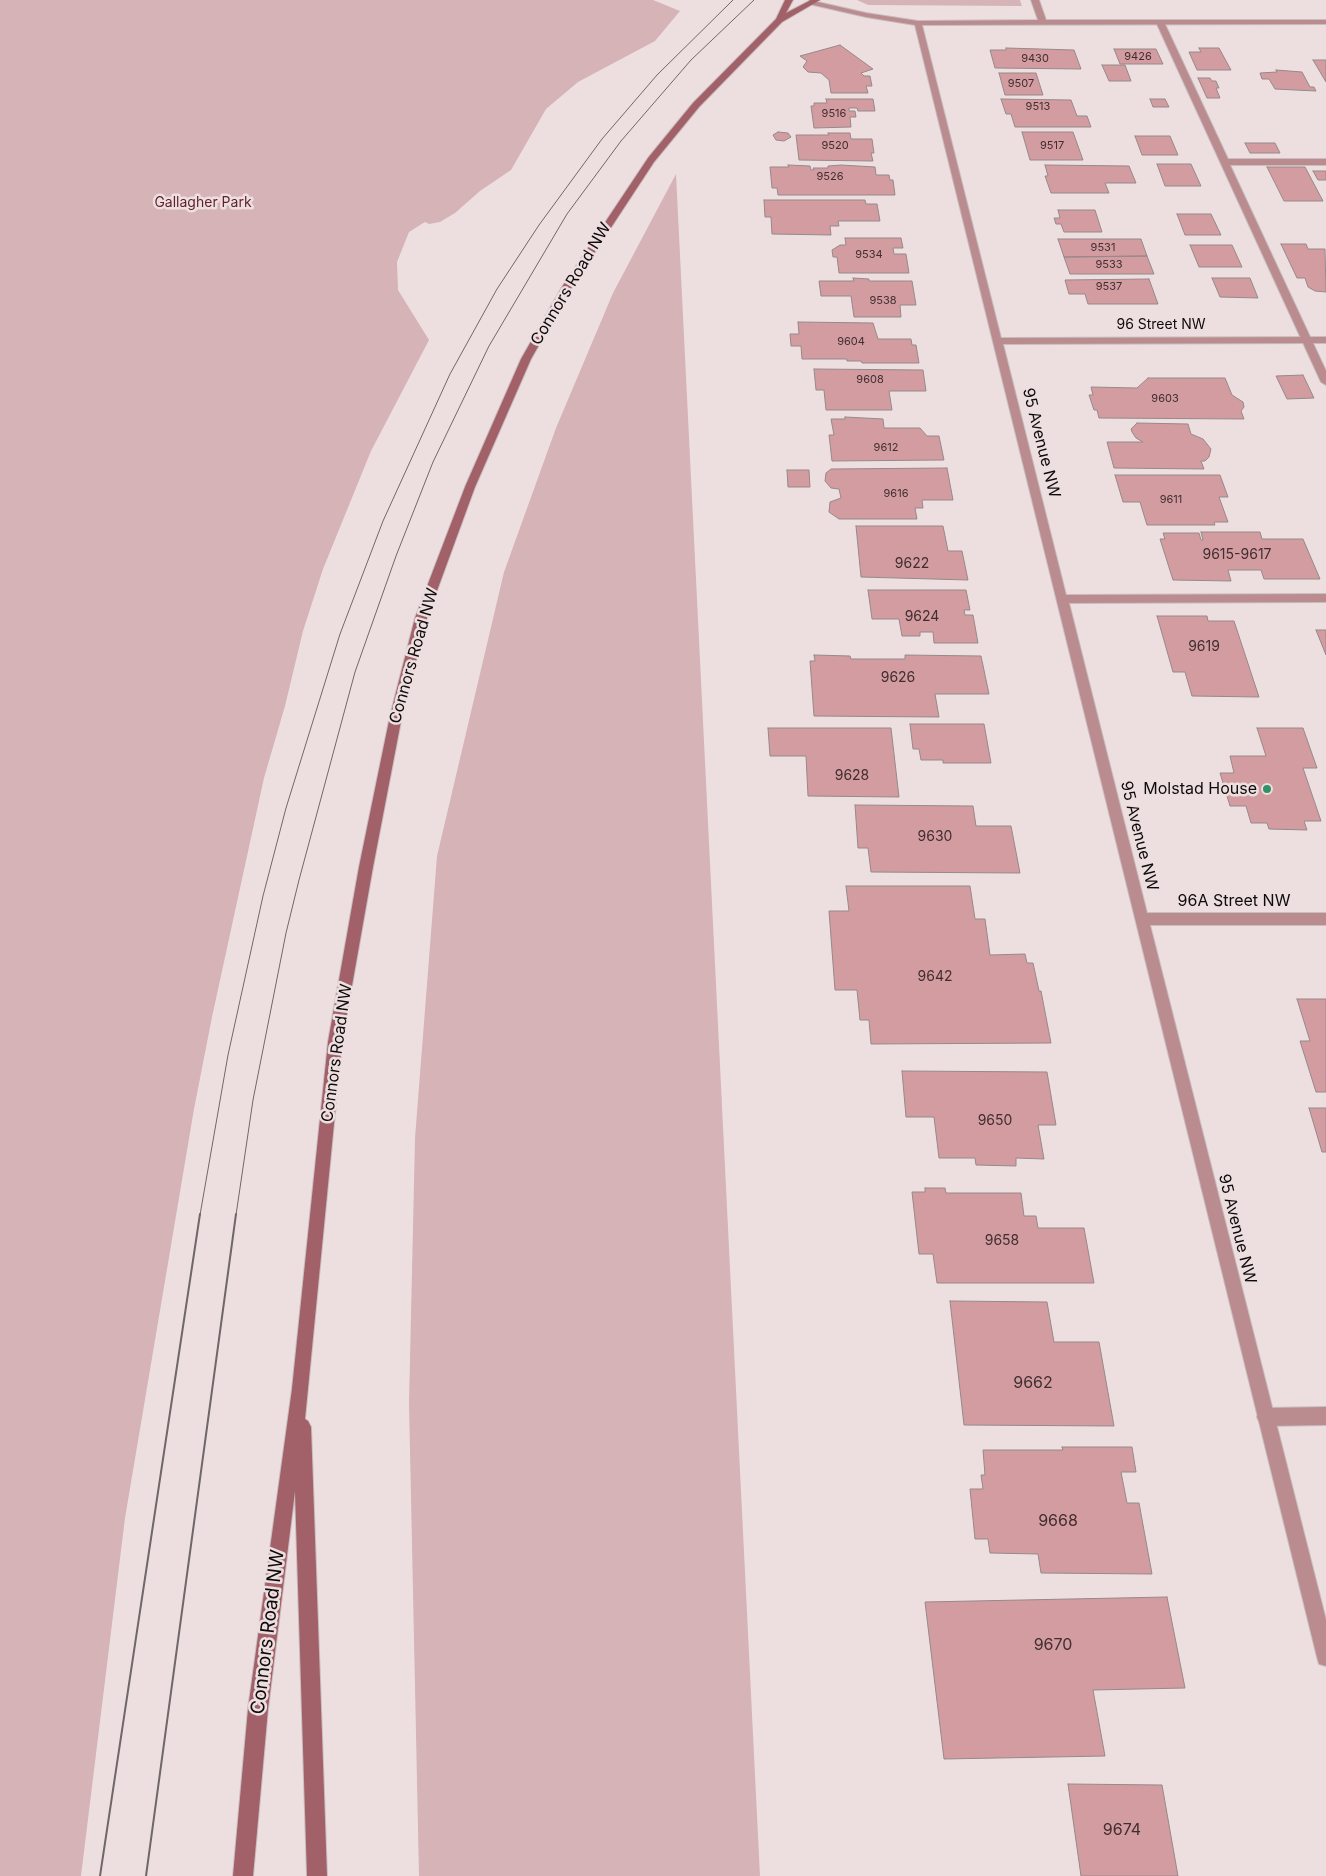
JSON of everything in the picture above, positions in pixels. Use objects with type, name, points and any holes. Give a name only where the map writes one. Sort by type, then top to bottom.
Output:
[{"type":"main road","name":"Connors Road NW","points":[[243,1876],[258,1709],[300,1389],[335,1042],[366,867],[396,716],[421,618],[470,486],[497,423],[526,359],[567,288],[651,160],[696,106],[779,20],[789,0]]},
{"type":"main road","name":"Connors Road NW","points":[[779,20],[814,1]]},
{"type":"main road","name":"Connors Road NW","points":[[300,1389],[317,1876]]},
{"type":"street","points":[[1035,0],[1043,23]]},
{"type":"street","points":[[814,1],[866,15],[918,23],[1326,22]]},
{"type":"street","points":[[1160,22],[1326,382]]},
{"type":"street","name":"95 Avenue NW","points":[[918,23],[1326,1657]]},
{"type":"street","points":[[1224,162],[1326,162]]},
{"type":"street","name":"96 Street NW","points":[[997,341],[1326,340]]},
{"type":"street","points":[[1062,599],[1326,598]]},
{"type":"street","name":"96A Street NW","points":[[1142,919],[1326,919]]},
{"type":"street","points":[[1266,1417],[1326,1416]]},
{"type":"green space","name":"Gallagher Park","points":[[0,0],[653,0],[680,11],[655,41],[578,82],[546,109],[511,170],[480,191],[455,213],[440,222],[429,224],[425,222],[409,232],[397,262],[398,290],[429,340],[371,451],[323,569],[303,631],[285,706],[264,778],[194,1109],[125,1518],[81,1876],[0,1876]]},
{"type":"green space","points":[[857,0],[1020,0],[1022,6],[868,5]]},
{"type":"green space","points":[[676,174],[760,1876],[419,1876],[409,1403],[415,1138],[437,856],[504,572],[556,428],[613,293]]},
{"type":"building","points":[[840,45],[873,69],[861,73],[864,76],[870,76],[872,86],[866,86],[868,93],[831,93],[829,80],[821,73],[808,72],[803,67],[807,61],[800,56]]},
{"type":"building","points":[[1006,48],[1074,50],[1081,69],[995,68],[990,50],[1006,50]]},
{"type":"building","points":[[1199,48],[1219,48],[1231,70],[1197,70],[1189,52],[1201,52]]},
{"type":"building","points":[[1114,49],[1156,49],[1163,64],[1120,64]]},
{"type":"building","points":[[1313,60],[1326,60],[1326,82]]},
{"type":"building","points":[[1102,65],[1125,65],[1131,81],[1109,81]]},
{"type":"building","points":[[1276,70],[1302,72],[1310,87],[1314,87],[1316,91],[1275,89],[1269,79],[1262,79],[1260,73],[1277,72]]},
{"type":"building","points":[[999,73],[1036,73],[1043,95],[1005,95]]},
{"type":"building","points":[[1198,78],[1210,78],[1212,81],[1216,81],[1219,88],[1216,88],[1220,98],[1207,98]]},
{"type":"building","points":[[826,99],[873,99],[875,111],[858,111],[857,108],[849,108],[849,111],[855,111],[856,117],[850,117],[851,127],[814,128],[811,106],[814,106],[814,103],[827,103]]},
{"type":"building","points":[[1001,99],[1071,100],[1077,116],[1087,116],[1091,127],[1015,127],[1011,114],[1006,114]]},
{"type":"building","points":[[1150,99],[1165,99],[1169,107],[1153,107]]},
{"type":"building","points":[[778,132],[788,133],[791,137],[784,141],[776,140],[773,135]]},
{"type":"building","points":[[1022,132],[1073,132],[1083,160],[1030,160]]},
{"type":"building","points":[[828,133],[850,133],[851,139],[872,139],[874,153],[871,153],[873,161],[799,160],[796,135],[829,135]]},
{"type":"building","points":[[1135,136],[1170,136],[1178,155],[1142,155]]},
{"type":"building","points":[[1245,143],[1275,143],[1280,153],[1250,153]]},
{"type":"building","points":[[1157,164],[1191,164],[1201,186],[1165,186]]},
{"type":"building","points":[[788,165],[810,166],[811,170],[814,170],[813,168],[828,168],[828,166],[841,165],[875,167],[876,175],[889,175],[890,180],[893,180],[895,195],[778,195],[777,188],[772,188],[770,167],[789,167]]},
{"type":"building","points":[[1045,165],[1129,166],[1136,183],[1105,183],[1109,193],[1051,193],[1045,176],[1048,176]]},
{"type":"building","points":[[1267,167],[1305,167],[1323,201],[1284,201]]},
{"type":"building","points":[[1313,171],[1326,171],[1326,180],[1318,180]]},
{"type":"building","points":[[764,200],[865,200],[866,204],[877,204],[880,221],[838,221],[839,226],[830,226],[831,235],[772,234],[771,217],[765,217]]},
{"type":"building","points":[[1058,210],[1095,210],[1102,232],[1064,232],[1061,224],[1056,224],[1054,218],[1060,218]]},
{"type":"building","points":[[1177,214],[1211,214],[1221,235],[1185,235]]},
{"type":"building","points":[[845,238],[901,238],[903,248],[893,248],[894,254],[906,254],[909,273],[839,273],[837,257],[833,257],[832,250],[840,245],[846,245]]},
{"type":"building","points":[[1058,239],[1141,239],[1147,256],[1064,257]]},
{"type":"building","points":[[1281,244],[1306,244],[1308,249],[1325,249],[1326,292],[1315,291],[1308,287],[1305,278],[1297,278]]},
{"type":"building","points":[[1190,245],[1232,245],[1242,267],[1199,267]]},
{"type":"building","points":[[1147,256],[1154,274],[1070,274],[1064,257]]},
{"type":"building","points":[[853,278],[869,279],[869,281],[912,281],[916,305],[900,305],[901,317],[854,317],[851,296],[821,296],[819,281],[854,281]]},
{"type":"building","points":[[1212,278],[1250,278],[1258,298],[1220,297]]},
{"type":"building","points":[[1149,279],[1158,304],[1088,304],[1085,294],[1069,294],[1065,280]]},
{"type":"building","points":[[798,322],[873,323],[878,339],[911,339],[912,345],[916,345],[919,363],[862,363],[861,361],[847,361],[847,359],[802,359],[801,346],[791,346],[790,334],[799,334]]},
{"type":"building","points":[[814,369],[923,370],[926,391],[889,391],[892,410],[826,410],[824,390],[816,390]]},
{"type":"building","points":[[1303,375],[1314,398],[1287,399],[1276,376]]},
{"type":"building","points":[[1148,378],[1225,378],[1232,395],[1243,402],[1244,407],[1241,411],[1244,419],[1099,418],[1089,395],[1093,395],[1091,387],[1137,388]]},
{"type":"building","points":[[845,417],[883,419],[884,428],[920,428],[927,436],[939,436],[944,460],[832,461],[829,435],[834,435],[831,419],[845,419]]},
{"type":"building","points":[[1137,423],[1188,424],[1191,434],[1203,439],[1211,449],[1209,457],[1205,461],[1201,461],[1204,469],[1114,468],[1107,442],[1143,442],[1136,438],[1131,429]]},
{"type":"building","points":[[947,468],[953,500],[922,500],[923,508],[915,508],[917,519],[839,519],[829,512],[830,502],[841,498],[839,489],[831,488],[825,481],[826,473],[831,469]]},
{"type":"building","points":[[787,470],[809,470],[810,487],[788,487]]},
{"type":"building","points":[[1115,475],[1220,475],[1228,497],[1219,497],[1228,522],[1214,522],[1215,525],[1147,525],[1140,502],[1123,502]]},
{"type":"building","points":[[856,526],[943,526],[948,551],[962,551],[968,580],[861,577]]},
{"type":"building","points":[[1201,532],[1260,532],[1262,539],[1303,539],[1320,579],[1264,579],[1261,570],[1228,570],[1231,581],[1173,580],[1160,539],[1165,539],[1163,533],[1199,533],[1201,540],[1203,540]]},
{"type":"building","points":[[868,590],[966,590],[970,610],[964,610],[965,615],[973,615],[978,643],[934,643],[933,632],[920,632],[920,636],[902,636],[899,619],[872,619]]},
{"type":"building","points":[[1157,616],[1207,616],[1208,621],[1234,621],[1259,697],[1192,696],[1185,672],[1173,672]]},
{"type":"building","points":[[1316,630],[1326,630],[1326,655]]},
{"type":"building","points":[[814,655],[850,656],[851,659],[905,659],[905,655],[981,656],[989,694],[935,694],[939,717],[814,716],[810,661],[815,661]]},
{"type":"building","points":[[910,724],[984,724],[991,763],[943,763],[943,760],[921,760],[919,749],[913,749]]},
{"type":"building","points":[[768,728],[891,728],[899,797],[808,796],[806,756],[770,756]]},
{"type":"building","name":"Molstad House","points":[[1257,728],[1303,728],[1317,768],[1303,768],[1321,821],[1304,821],[1307,830],[1269,829],[1267,823],[1251,823],[1246,806],[1230,806],[1220,773],[1234,773],[1230,756],[1266,756]]},
{"type":"building","points":[[855,805],[973,806],[976,826],[1011,826],[1020,873],[871,872],[868,848],[858,848]]},
{"type":"building","points":[[846,886],[970,886],[975,919],[985,919],[990,955],[1025,954],[1027,963],[1033,963],[1039,991],[1041,991],[1051,1043],[871,1044],[869,1020],[860,1020],[857,990],[835,990],[829,911],[849,911]]},
{"type":"building","points":[[1297,999],[1326,999],[1326,1092],[1316,1092],[1300,1041],[1310,1041]]},
{"type":"building","points":[[902,1071],[1047,1072],[1056,1125],[1038,1125],[1044,1159],[1016,1158],[1016,1166],[976,1165],[975,1158],[939,1158],[934,1117],[906,1117]]},
{"type":"building","points":[[1309,1108],[1326,1108],[1326,1152],[1322,1152]]},
{"type":"building","points":[[925,1188],[945,1188],[946,1193],[1021,1193],[1024,1216],[1036,1216],[1038,1228],[1084,1228],[1094,1283],[937,1283],[933,1254],[919,1254],[912,1192],[925,1192]]},
{"type":"building","points":[[950,1301],[1047,1302],[1054,1342],[1099,1342],[1114,1426],[964,1425]]},
{"type":"building","points":[[1062,1447],[1132,1447],[1136,1472],[1121,1472],[1127,1503],[1139,1503],[1152,1574],[1041,1573],[1038,1554],[990,1553],[988,1539],[975,1539],[970,1489],[983,1489],[981,1475],[985,1475],[983,1450],[1063,1450]]},
{"type":"building","points":[[1167,1597],[1185,1688],[1093,1690],[1105,1756],[944,1759],[925,1602]]},
{"type":"building","points":[[1068,1784],[1162,1785],[1178,1876],[1081,1876]]},
{"type":"tram line","points":[[200,1215],[228,1055],[263,896],[286,808],[340,634],[383,521],[450,374],[497,289],[539,225],[602,139],[657,75],[733,0]]},
{"type":"tram line","points":[[236,1215],[253,1100],[286,933],[299,880],[355,672],[396,556],[433,462],[489,346],[567,214],[621,141],[691,60],[754,0]]},
{"type":"tram line","points":[[100,1876],[200,1214]]},
{"type":"tram line","points":[[146,1876],[236,1214]]},
{"type":"place","name":"Molstad House","points":[[1267,789]]}]
